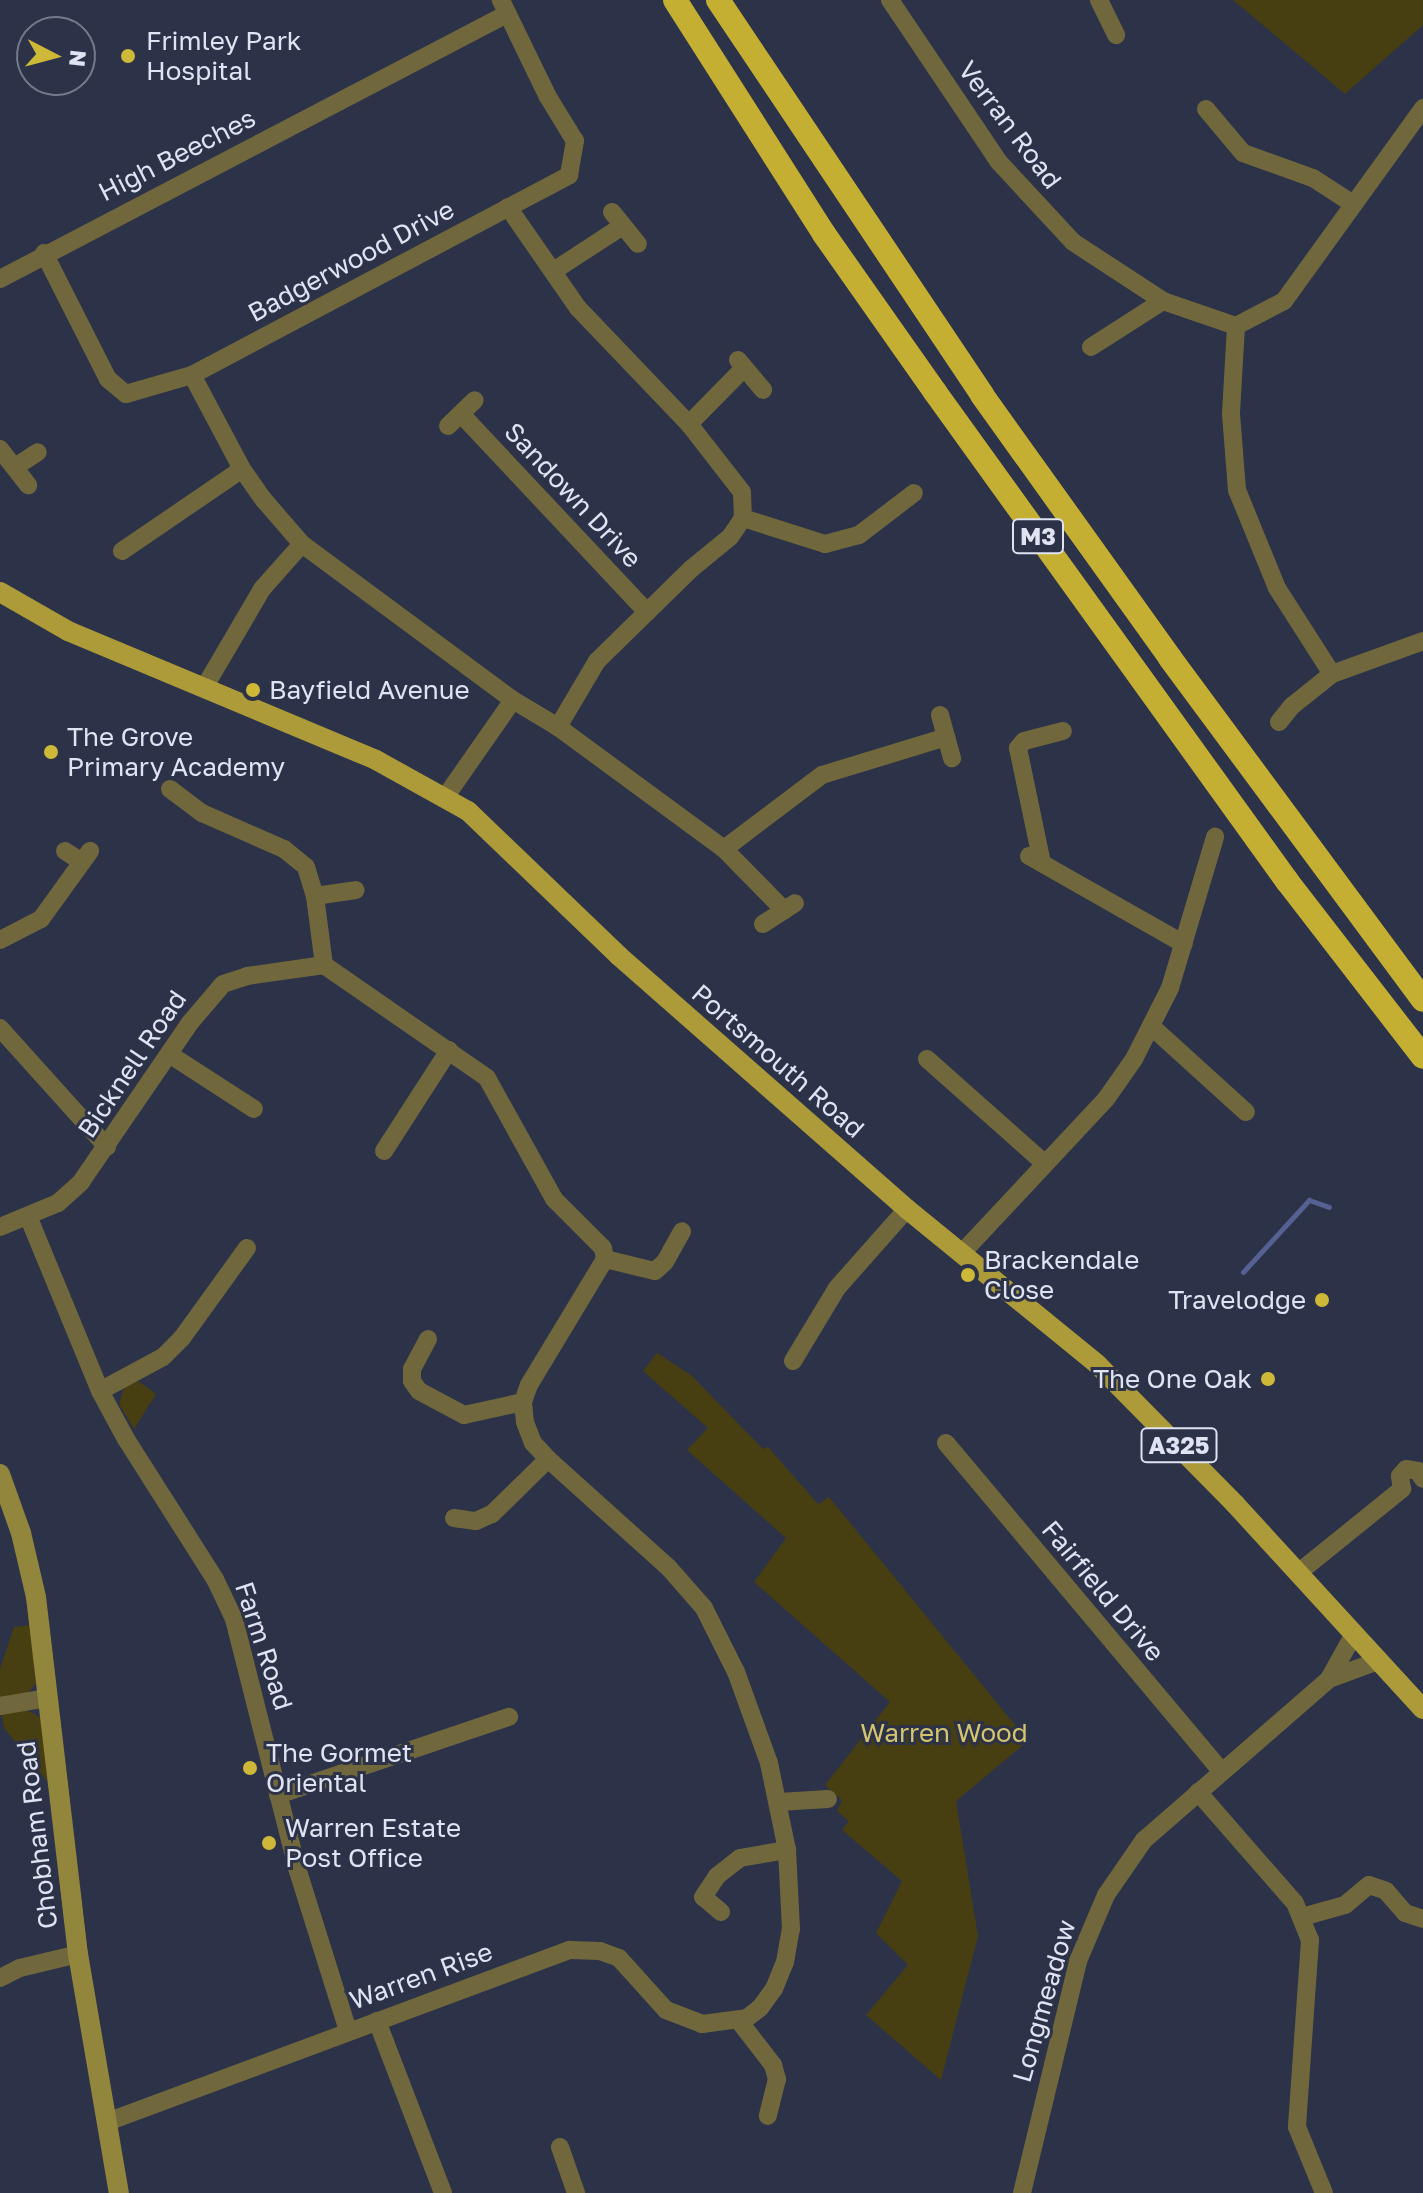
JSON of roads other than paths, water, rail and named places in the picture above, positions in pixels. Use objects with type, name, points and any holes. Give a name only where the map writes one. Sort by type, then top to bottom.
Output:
[{"type":"highway","name":"M3","points":[[675,0],[824,234],[926,380],[1287,881],[1423,1057]]},
{"type":"highway","name":"M3","points":[[718,0],[982,395],[1170,658],[1423,1000]]},
{"type":"main road","name":"Portsmouth Road","points":[[0,592],[68,631],[376,760],[446,796],[468,811],[619,956],[907,1209],[1097,1364],[1169,1434],[1423,1709]]},
{"type":"main road","name":"Chobham Road","points":[[0,1474],[21,1533],[36,1597],[78,1954],[119,2193]]},
{"type":"street","name":"Verran Road","points":[[890,0],[998,161],[1073,242],[1163,301],[1236,326]]},
{"type":"street","points":[[1099,0],[1116,35]]},
{"type":"street","name":"Badgerwood Drive","points":[[44,253],[108,379],[126,394],[192,375],[569,175],[575,141],[504,7]]},
{"type":"street","name":"High Beeches","points":[[0,279],[504,7]]},
{"type":"street","points":[[1332,674],[1277,588],[1237,490],[1231,414],[1236,326],[1284,301],[1423,108]]},
{"type":"street","points":[[1206,109],[1243,153],[1313,178],[1353,204]]},
{"type":"street","points":[[508,207],[555,270],[578,308],[651,389],[689,424],[742,492],[743,518],[730,537],[597,661],[558,727]]},
{"type":"street","points":[[555,270],[616,220],[638,244]]},
{"type":"street","points":[[1091,347],[1163,301]]},
{"type":"street","points":[[689,424],[741,364],[763,390]]},
{"type":"street","points":[[192,375],[242,469],[302,544],[513,700],[558,727],[724,849],[790,906],[763,924]]},
{"type":"street","name":"Sandown Drive","points":[[475,400],[455,420],[647,612]]},
{"type":"street","points":[[0,449],[28,485]]},
{"type":"street","points":[[15,467],[38,452]]},
{"type":"street","points":[[123,551],[242,469]]},
{"type":"street","points":[[743,518],[825,544],[859,535],[914,493]]},
{"type":"street","points":[[204,688],[262,589],[302,544]]},
{"type":"street","points":[[1279,722],[1292,706],[1332,674],[1423,641]]},
{"type":"street","points":[[446,796],[513,700]]},
{"type":"street","points":[[940,715],[952,758]]},
{"type":"street","points":[[1063,731],[1024,741],[1018,748],[1035,860],[1184,944]]},
{"type":"street","points":[[724,849],[822,775],[946,737]]},
{"type":"street","points":[[184,791],[202,813],[292,853],[306,867],[315,896],[324,965],[487,1078],[554,1199],[603,1248],[605,1259],[529,1385],[523,1402],[530,1437],[548,1459],[669,1568],[708,1614],[755,1718],[779,1802],[787,1850],[791,1920],[785,1962],[765,2003],[739,2021],[773,2065],[777,2079],[768,2116]]},
{"type":"street","points":[[961,1254],[1106,1099],[1151,1026],[1170,988],[1215,837]]},
{"type":"street","points":[[0,940],[41,919],[86,856],[65,851]]},
{"type":"street","points":[[315,896],[356,890]]},
{"type":"street","name":"Bicknell Road","points":[[0,1227],[65,1198],[107,1147],[169,1054],[223,984],[247,976],[324,965]]},
{"type":"street","points":[[1151,1026],[1246,1112]]},
{"type":"street","points":[[0,1028],[107,1147]]},
{"type":"street","points":[[383,1142],[449,1050]]},
{"type":"street","points":[[169,1054],[254,1109]]},
{"type":"street","points":[[927,1059],[1044,1163]]},
{"type":"street","points":[[793,1361],[837,1288],[907,1209]]},
{"type":"street","name":"Farm Road","points":[[28,1216],[100,1391],[226,1600],[254,1687],[278,1795],[348,2031]]},
{"type":"street","points":[[605,1259],[655,1271],[665,1262],[682,1231]]},
{"type":"street","points":[[100,1391],[163,1357],[182,1338],[247,1248]]},
{"type":"street","points":[[419,1345],[412,1381],[419,1391],[457,1413],[464,1415],[523,1402]]},
{"type":"street","name":"Fairfield Drive","points":[[946,1443],[1221,1771]]},
{"type":"street","points":[[454,1518],[476,1521],[492,1514],[548,1459]]},
{"type":"street","points":[[1298,1573],[1402,1489],[1399,1481],[1402,1473],[1411,1468],[1422,1477]]},
{"type":"street","points":[[1329,1679],[1354,1634]]},
{"type":"street","points":[[1329,1679],[1378,1661]]},
{"type":"street","name":"Longmeadow","points":[[1022,2193],[1068,1998],[1091,1924],[1123,1866],[1144,1840],[1329,1679]]},
{"type":"street","points":[[0,1706],[48,1698]]},
{"type":"street","points":[[278,1795],[509,1717]]},
{"type":"street","points":[[1198,1792],[1295,1903],[1310,1940],[1297,2127],[1324,2193]]},
{"type":"street","points":[[779,1802],[828,1799]]},
{"type":"street","points":[[721,1912],[703,1897],[717,1876],[740,1858],[787,1850]]},
{"type":"street","points":[[1302,1917],[1345,1905],[1369,1885],[1386,1891],[1405,1913],[1423,1919]]},
{"type":"street","name":"Warren Rise","points":[[107,2122],[560,1952],[589,1949],[619,1958],[640,1978],[658,2003],[674,2015],[702,2024],[739,2021]]},
{"type":"street","points":[[0,1978],[20,1968],[78,1954]]},
{"type":"street","points":[[377,2021],[443,2193]]},
{"type":"street","points":[[560,2147],[576,2193]]},
{"type":"waterway","points":[[1243,1272],[1309,1200],[1329,1207]]},
{"type":"place","name":"Frimley Park Hospital","points":[[128,56]]},
{"type":"place","name":"Bayfield Avenue","points":[[253,690]]},
{"type":"place","name":"The Grove Primary Academy","points":[[51,752]]},
{"type":"place","name":"Brackendale Close","points":[[968,1275]]},
{"type":"place","name":"Travelodge","points":[[1322,1300]]},
{"type":"place","name":"The One Oak","points":[[1268,1379]]},
{"type":"place","name":"The Gormet Oriental","points":[[250,1768]]},
{"type":"place","name":"Warren Estate Post Office","points":[[269,1843]]},
{"type":"park label","name":"Warren Wood","points":[[944,1733]]}]
